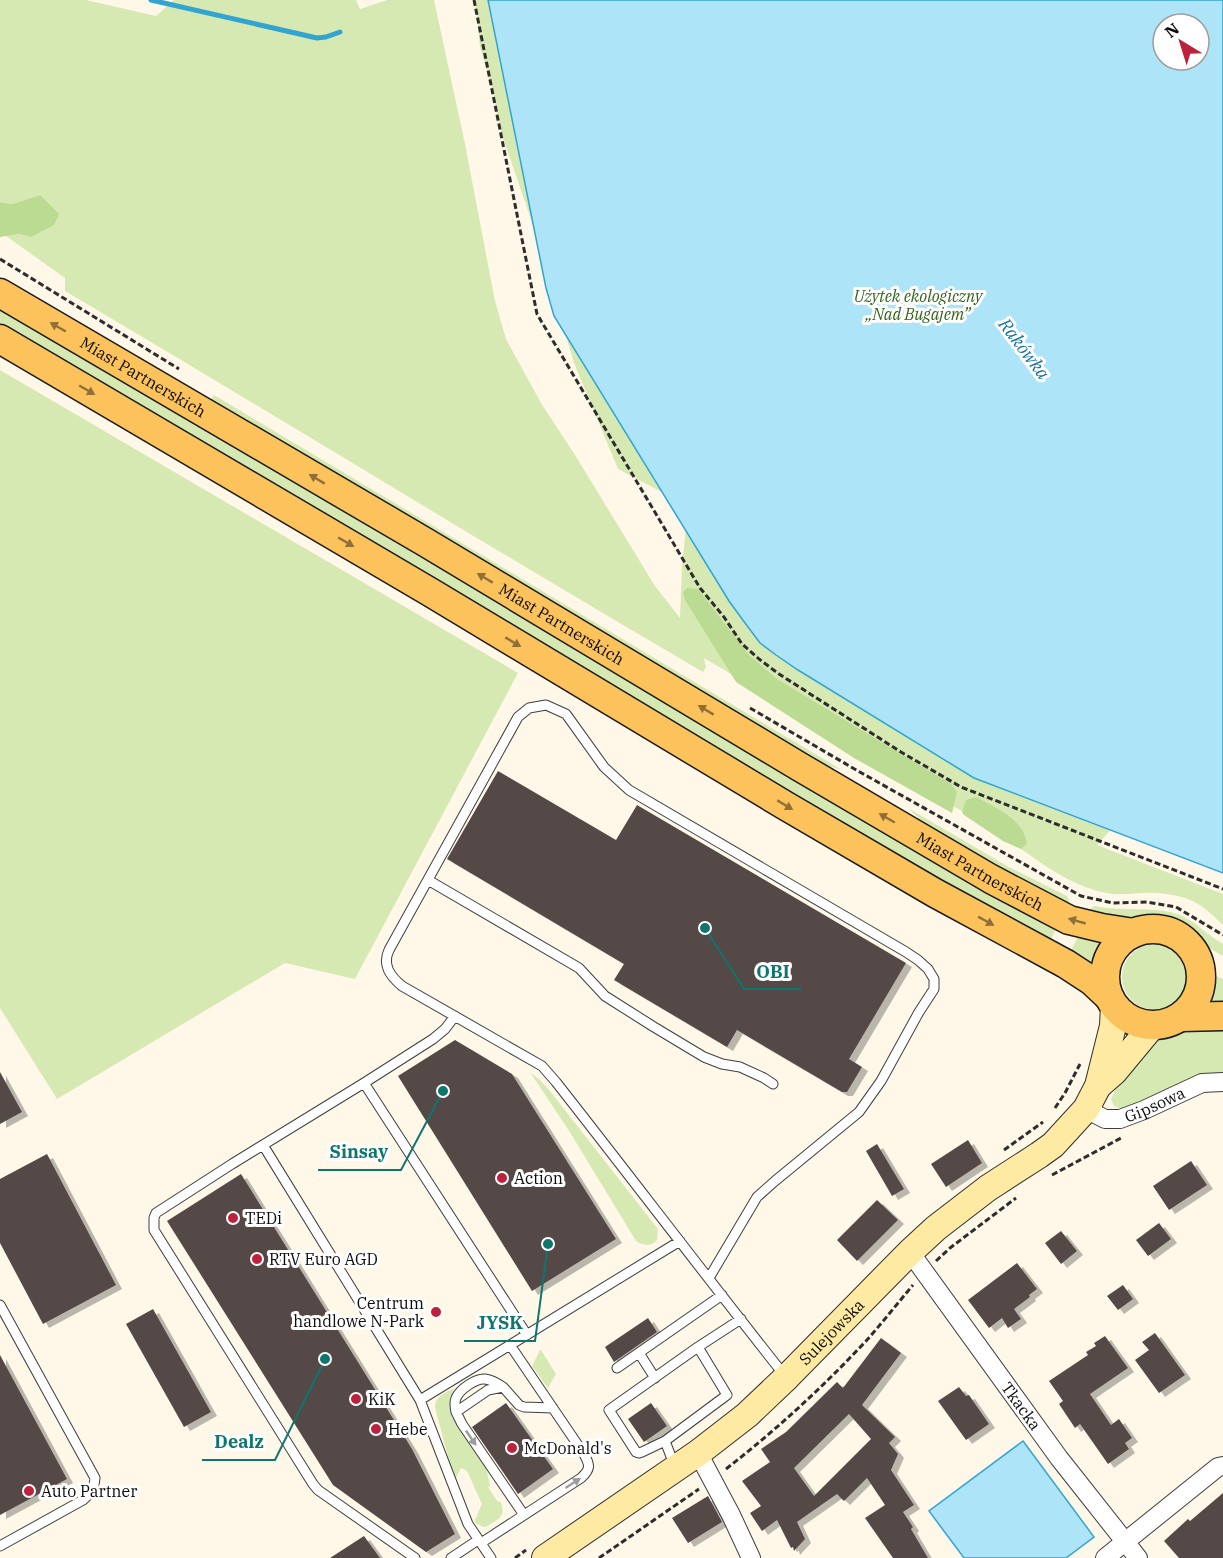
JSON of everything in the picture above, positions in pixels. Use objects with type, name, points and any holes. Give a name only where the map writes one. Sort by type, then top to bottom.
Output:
[{"type":"main road","name":"Miast Partnerskich","points":[[0,293],[991,879],[1075,908],[1102,928],[1134,933]]},
{"type":"main road","points":[[0,339],[430,591],[786,806],[945,898],[1066,964],[1092,981],[1127,1018],[1153,1025],[1172,1022],[1181,1017],[1194,1003],[1201,984],[1196,956],[1185,941],[1168,932],[1150,929],[1126,937],[1114,949],[1107,964],[1105,981],[1112,1001]]},
{"type":"main road","points":[[1196,956],[1223,968]]},
{"type":"main road","name":"Sulejowska","points":[[545,1558],[699,1453],[747,1415],[936,1228],[988,1188],[1053,1144],[1086,1109],[1098,1086],[1113,1026],[1112,1001]]},
{"type":"main road","points":[[1181,1017],[1223,1016]]},
{"type":"main road","name":"Sulejowska","points":[[1098,1086],[1114,1072],[1153,1025]]},
{"type":"street","name":"Gipsowa","points":[[1086,1109],[1105,1119],[1120,1119],[1202,1083],[1223,1082]]},
{"type":"street","name":"Tkacka","points":[[910,1252],[1059,1458],[1138,1558]]},
{"type":"street","points":[[699,1453],[752,1558]]},
{"type":"street","points":[[1105,1558],[1218,1467],[1223,1466]]},
{"type":"lane","points":[[709,1278],[757,1197],[859,1112],[881,1081],[919,1012],[934,990],[934,980],[928,969],[906,952],[629,790],[604,767],[566,714],[546,705],[529,708],[518,717],[389,950],[386,965],[395,980],[402,986],[542,1066],[556,1082],[722,1295],[787,1377]]},
{"type":"lane","points":[[428,880],[579,968],[605,996],[704,1057],[722,1064],[740,1066],[773,1084]]},
{"type":"lane","points":[[415,1558],[318,1491],[154,1230],[154,1218],[156,1213],[433,1039],[455,1016]]},
{"type":"lane","points":[[364,1083],[527,1335]]},
{"type":"lane","points":[[262,1145],[420,1400],[468,1524],[491,1558]]},
{"type":"lane","points":[[420,1400],[680,1240]]},
{"type":"lane","points":[[617,1368],[722,1295]]},
{"type":"lane","points":[[0,1305],[94,1478],[94,1486],[91,1494],[83,1500],[0,1546]]},
{"type":"lane","points":[[698,1347],[727,1395],[665,1441],[642,1452],[636,1452],[609,1410],[698,1347],[741,1319]]},
{"type":"lane","points":[[451,1558],[524,1515],[582,1478],[589,1470],[588,1460],[510,1345]]},
{"type":"lane","points":[[639,1353],[655,1378]]},
{"type":"lane","points":[[524,1515],[462,1424],[454,1401],[477,1380],[487,1379],[503,1387],[519,1405],[553,1408]]},
{"type":"lane","points":[[456,1412],[488,1390],[503,1387]]},
{"type":"lane","points":[[665,1441],[676,1469]]},
{"type":"path","points":[[474,0],[537,314],[700,588],[724,617],[742,644],[779,674],[901,752],[961,787],[1223,889]]},
{"type":"path","points":[[741,703],[858,771],[1075,908],[1113,903],[1147,902],[1176,907],[1223,935]]},
{"type":"path","points":[[1051,1115],[1084,1056]]},
{"type":"path","points":[[1002,1151],[1047,1119]]},
{"type":"path","points":[[1051,1175],[1126,1136]]},
{"type":"green space","name":"Użytek ekologiczny „Nad Bugajem”","points":[[0,0],[86,0],[156,16],[174,0],[356,0],[360,9],[387,0],[434,0],[495,301],[506,339],[541,403],[655,586],[680,618],[688,506],[618,469],[574,363],[536,234],[501,132],[492,88],[480,47],[475,0],[1223,0],[1148,788],[1097,845],[1223,894],[1223,925],[1201,906],[1179,896],[1158,893],[1112,894],[1083,886],[1061,876],[1021,849],[1022,847],[704,658],[706,667],[703,672],[623,625],[65,291],[65,278],[6,236],[19,234],[32,237],[40,195],[12,204],[0,202]]},
{"type":"green space","points":[[40,195],[59,214],[54,225],[31,237],[19,234],[0,237],[0,202],[12,204]]},
{"type":"green space","points":[[0,305],[1057,927],[1050,941],[981,905],[0,325]]},
{"type":"green space","points":[[0,370],[518,673],[355,979],[285,963],[57,1099],[0,1008]]},
{"type":"green space","points":[[214,395],[842,770],[813,761],[209,402]]},
{"type":"green space","points":[[687,588],[698,589],[749,655],[777,679],[951,784],[957,792],[952,813],[854,758],[736,682],[685,600],[683,592]]},
{"type":"green space","points":[[976,797],[1015,821],[1025,835],[1027,844],[1021,849],[1003,841],[964,815],[962,812],[966,800]]},
{"type":"green space","points":[[908,808],[1009,867],[1067,896],[1068,905],[935,833]]},
{"type":"green space","points":[[1095,906],[1175,913],[1223,944],[1223,956],[1209,948],[1181,922],[1152,916],[1129,919],[1089,913]]},
{"type":"green space","points":[[1079,934],[1104,941],[1092,966],[1070,953]]},
{"type":"green space","points":[[1155,944],[1168,947],[1178,954],[1185,964],[1188,977],[1185,990],[1178,1000],[1168,1007],[1155,1010],[1142,1007],[1132,1000],[1125,990],[1122,977],[1125,964],[1132,954],[1142,947]]},
{"type":"green space","points":[[1215,976],[1223,979],[1223,1007],[1208,1003]]},
{"type":"green space","points":[[1223,1026],[1223,1072],[1205,1074],[1122,1109],[1114,1106],[1111,1099],[1116,1088],[1144,1050],[1153,1042],[1181,1030]]},
{"type":"green space","points":[[530,1072],[550,1091],[658,1229],[657,1239],[653,1244],[636,1241]]},
{"type":"green space","points":[[540,1350],[556,1374],[548,1388],[532,1366]]},
{"type":"green space","points":[[454,1388],[450,1402],[452,1417],[486,1466],[490,1486],[488,1487],[498,1502],[500,1501],[502,1508],[499,1518],[486,1527],[475,1523],[482,1504],[467,1471],[461,1468],[455,1480],[435,1408],[439,1398]]},
{"type":"water","name":"Użytek ekologiczny „Nad Bugajem”","points":[[488,0],[1223,0],[1223,873],[974,778],[798,670],[760,643],[729,601],[554,316],[546,288]]},
{"type":"water","points":[[1023,1441],[1094,1537],[1066,1558],[964,1558],[929,1511]]},
{"type":"building","points":[[498,771],[616,840],[637,805],[906,963],[849,1059],[862,1067],[847,1092],[842,1092],[737,1030],[727,1047],[614,980],[624,964],[447,859]]},
{"type":"building","points":[[455,1040],[512,1074],[616,1239],[532,1291],[398,1076]]},
{"type":"building","points":[[0,1072],[22,1112],[0,1124]]},
{"type":"building","points":[[968,1140],[982,1163],[946,1187],[931,1164]]},
{"type":"building","points":[[877,1144],[904,1189],[892,1196],[866,1151]]},
{"type":"building","points":[[47,1154],[116,1285],[43,1324],[0,1243],[0,1179]]},
{"type":"building","points":[[1191,1161],[1207,1185],[1169,1210],[1153,1186]]},
{"type":"building","points":[[241,1174],[412,1449],[455,1534],[426,1552],[333,1485],[167,1221]]},
{"type":"building","points":[[877,1200],[898,1220],[857,1261],[837,1240]]},
{"type":"building","points":[[1159,1223],[1171,1239],[1148,1256],[1136,1240]]},
{"type":"building","points":[[1061,1231],[1077,1251],[1061,1264],[1045,1243]]},
{"type":"building","points":[[1017,1263],[1037,1289],[1014,1309],[1021,1319],[1008,1328],[1002,1318],[989,1328],[968,1300]]},
{"type":"building","points":[[1123,1285],[1133,1299],[1118,1310],[1107,1296]]},
{"type":"building","points":[[153,1309],[211,1412],[184,1427],[126,1324]]},
{"type":"building","points":[[648,1318],[657,1332],[614,1362],[605,1347]]},
{"type":"building","points":[[1155,1333],[1185,1375],[1159,1393],[1135,1360],[1149,1350],[1142,1342]]},
{"type":"building","points":[[1105,1336],[1128,1368],[1090,1394],[1111,1425],[1119,1419],[1132,1438],[1125,1443],[1129,1449],[1108,1464],[1080,1424],[1075,1428],[1059,1404],[1063,1401],[1049,1381],[1088,1355],[1086,1352],[1096,1346],[1094,1343]]},
{"type":"building","points":[[881,1338],[901,1353],[862,1405],[895,1437],[889,1443],[898,1454],[891,1470],[914,1505],[903,1512],[928,1558],[893,1558],[865,1518],[885,1505],[867,1478],[844,1501],[837,1494],[797,1522],[805,1539],[794,1551],[777,1520],[762,1531],[750,1513],[761,1506],[742,1481],[770,1462],[761,1449],[786,1432],[837,1382],[843,1388]],"holes":[[[849,1414],[871,1439],[814,1496],[794,1468]]]},
{"type":"building","points":[[0,1355],[67,1479],[0,1515]]},
{"type":"building","points":[[959,1387],[966,1396],[969,1395],[989,1424],[966,1440],[938,1401]]},
{"type":"building","name":"McDonald's","points":[[506,1403],[553,1469],[518,1494],[472,1427]]},
{"type":"building","points":[[651,1403],[667,1426],[644,1442],[628,1419]]},
{"type":"building","points":[[1223,1493],[1223,1558],[1179,1558],[1164,1541],[1188,1519],[1190,1521]]},
{"type":"building","points":[[708,1496],[722,1522],[688,1543],[672,1518]]},
{"type":"building","points":[[364,1536],[380,1558],[330,1558]]},
{"type":"waterway","points":[[151,0],[317,38],[340,32]]},
{"type":"place","name":"OBI","points":[[705,928]]},
{"type":"place","name":"Sinsay","points":[[443,1091]]},
{"type":"place","name":"Action","points":[[502,1178]]},
{"type":"place","name":"TEDi","points":[[233,1218]]},
{"type":"place","name":"JYSK","points":[[548,1244]]},
{"type":"place","name":"RTV Euro AGD","points":[[257,1259]]},
{"type":"place","name":"Centrum handlowe N-Park","points":[[436,1312]]},
{"type":"place","name":"Dealz","points":[[325,1359]]},
{"type":"place","name":"KiK","points":[[356,1399]]},
{"type":"place","name":"Hebe","points":[[376,1429]]},
{"type":"place","name":"McDonald's","points":[[512,1448]]},
{"type":"place","name":"Auto Partner","points":[[29,1491]]},
{"type":"water label","name":"Rakówka","points":[[1024,349]]}]
